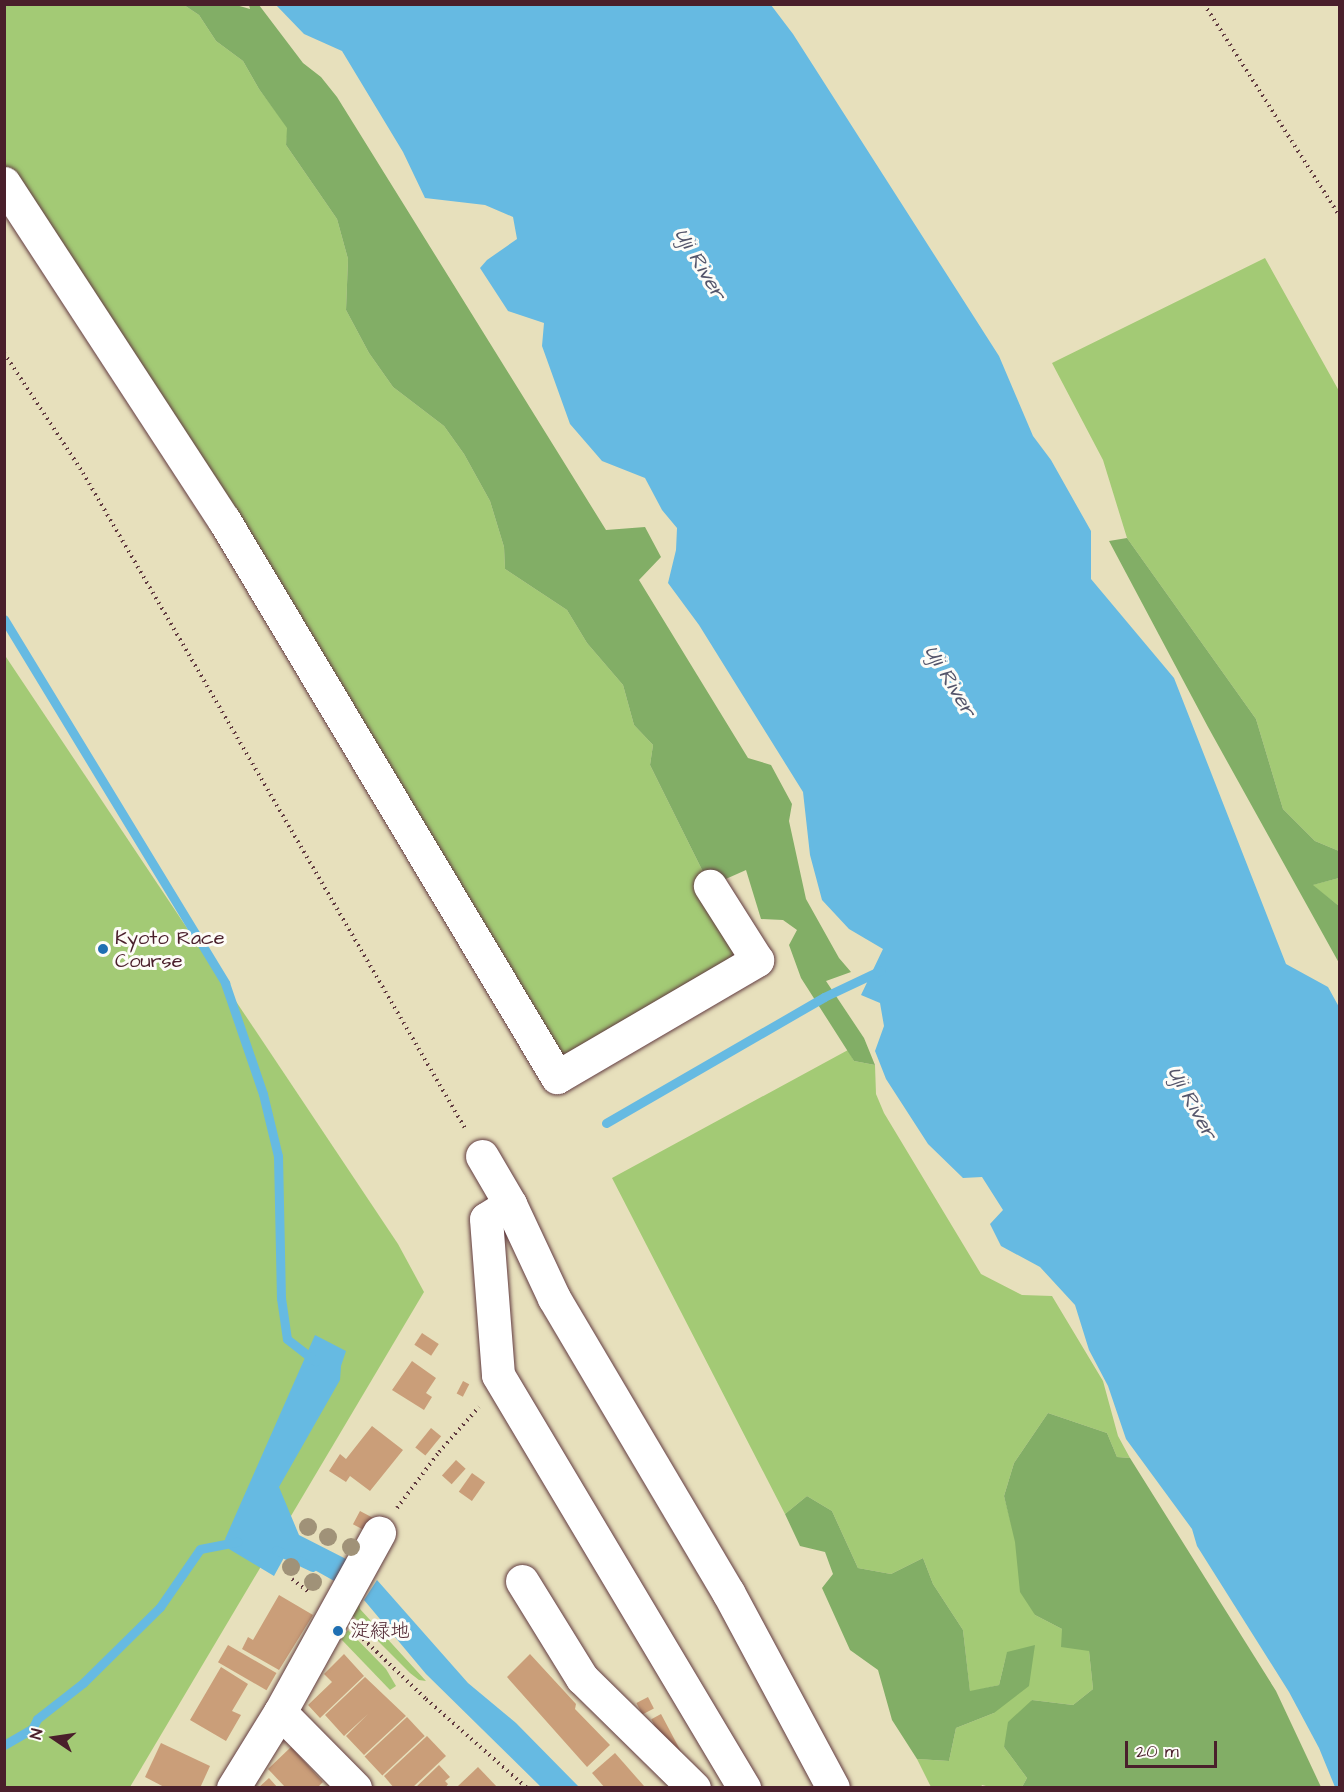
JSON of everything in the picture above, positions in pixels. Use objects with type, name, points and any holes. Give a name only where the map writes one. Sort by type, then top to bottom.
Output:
[{"type":"street","points":[[4,183],[224,520],[557,1077],[757,960],[710,886]]},
{"type":"street","points":[[482,1156],[510,1204],[554,1298],[728,1592],[833,1788]]},
{"type":"street","points":[[510,1204],[486,1219],[498,1375],[743,1786],[710,1788]]},
{"type":"street","points":[[234,1788],[280,1712],[379,1533]]},
{"type":"street","points":[[522,1581],[582,1678],[694,1788]]},
{"type":"street","points":[[280,1712],[355,1788]]},
{"type":"path","points":[[1204,4],[1340,217]]},
{"type":"path","points":[[4,353],[82,473],[482,1156]]},
{"type":"path","points":[[379,1533],[439,1452],[485,1400],[503,1385]]},
{"type":"path","points":[[346,1591],[426,1699],[527,1788]]},
{"type":"green space","points":[[5,5],[184,5],[199,15],[216,41],[243,61],[259,89],[288,128],[286,145],[337,219],[348,259],[346,310],[369,353],[393,387],[444,426],[464,454],[490,501],[504,547],[505,569],[567,610],[587,643],[623,685],[634,725],[653,745],[650,765],[710,886],[757,960],[557,1077],[5,183]]},
{"type":"green space","points":[[184,5],[236,5],[250,9],[249,5],[259,5],[303,63],[321,77],[337,97],[606,530],[645,527],[661,557],[639,580],[748,758],[771,765],[792,804],[789,821],[806,899],[839,958],[851,972],[826,981],[864,1038],[875,1065],[854,1061],[801,978],[789,945],[797,930],[783,920],[761,919],[746,870],[710,886],[650,765],[653,745],[634,725],[623,685],[587,643],[567,610],[505,569],[504,547],[490,501],[464,454],[444,426],[393,387],[369,353],[346,310],[348,259],[337,219],[286,145],[287,128],[259,89],[243,61],[216,41],[199,15]]},
{"type":"green space","points":[[1265,258],[1339,391],[1339,851],[1315,841],[1283,809],[1256,719],[1127,538],[1103,460],[1052,363]]},
{"type":"green space","points":[[1127,538],[1256,719],[1283,809],[1315,841],[1339,851],[1339,878],[1313,885],[1339,906],[1339,963],[1208,727],[1109,541]]},
{"type":"green space","name":"Kyoto Race Course","points":[[4,654],[398,1244],[424,1292],[130,1787],[5,1787]]},
{"type":"green space","points":[[1339,878],[1339,906],[1312,885]]},
{"type":"green space","points":[[848,1050],[854,1061],[875,1065],[876,1094],[884,1113],[981,1274],[1022,1295],[1052,1296],[1103,1381],[1118,1436],[1130,1458],[1117,1457],[1107,1433],[1048,1413],[1014,1463],[1004,1496],[1035,1615],[1062,1629],[1089,1651],[1093,1689],[1073,1705],[1032,1700],[1004,1747],[1027,1778],[1022,1787],[982,1785],[981,1787],[931,1787],[917,1759],[949,1761],[956,1728],[994,1713],[1007,1652],[999,1685],[970,1692],[963,1630],[933,1584],[923,1558],[891,1574],[858,1568],[832,1511],[807,1496],[785,1514],[612,1178]]},
{"type":"green space","points":[[1048,1413],[1107,1433],[1117,1457],[1130,1458],[1276,1691],[1321,1787],[1022,1787],[1027,1778],[1004,1747],[1008,1722],[1032,1700],[1073,1705],[1093,1689],[1089,1651],[1061,1647],[1062,1629],[1035,1615],[1020,1592],[1015,1542],[1004,1496],[1014,1463]]},
{"type":"green space","points":[[807,1496],[832,1511],[858,1568],[891,1574],[923,1558],[933,1584],[963,1630],[970,1691],[999,1685],[1007,1652],[1035,1645],[1029,1686],[994,1713],[956,1728],[949,1761],[917,1759],[892,1720],[878,1670],[850,1650],[822,1588],[833,1574],[825,1552],[800,1546],[785,1514]]},
{"type":"green space","points":[[359,1600],[360,1609],[426,1681],[419,1680],[410,1673],[344,1607]]},
{"type":"green space","points":[[348,1630],[386,1669],[396,1686],[390,1690],[341,1639]]},
{"type":"water","name":"Uji River","points":[[276,5],[771,5],[793,34],[999,356],[1033,436],[1051,460],[1091,531],[1091,579],[1174,678],[1286,964],[1328,987],[1339,1007],[1339,1787],[1335,1787],[1319,1748],[1289,1692],[1197,1546],[1192,1529],[1126,1439],[1108,1386],[1089,1350],[1075,1305],[1040,1267],[1001,1246],[990,1224],[1003,1210],[982,1177],[963,1178],[928,1144],[886,1079],[875,1051],[884,1026],[880,1003],[861,995],[883,949],[849,929],[822,900],[810,855],[803,792],[699,625],[668,583],[676,550],[677,528],[662,510],[645,478],[602,461],[570,424],[542,346],[544,323],[508,311],[480,268],[487,260],[517,239],[513,217],[485,205],[425,198],[403,152],[342,51],[304,34]]},
{"type":"water","points":[[315,1335],[346,1351],[341,1366],[340,1380],[279,1487],[299,1535],[348,1560],[336,1582],[286,1554],[274,1576],[229,1549],[225,1539]]},
{"type":"water","points":[[377,1580],[468,1683],[516,1723],[579,1787],[541,1787],[426,1674],[364,1600]]},
{"type":"building","points":[[422,1333],[439,1344],[431,1356],[414,1345]]},
{"type":"building","points":[[412,1361],[436,1378],[426,1393],[432,1397],[424,1410],[392,1390]]},
{"type":"building","points":[[463,1381],[469,1384],[463,1397],[457,1393]]},
{"type":"building","points":[[372,1426],[403,1450],[370,1491],[350,1476],[346,1482],[329,1471],[340,1454],[346,1459]]},
{"type":"building","points":[[431,1428],[441,1436],[425,1456],[415,1447]]},
{"type":"building","points":[[456,1460],[466,1469],[452,1484],[442,1476]]},
{"type":"building","points":[[472,1473],[485,1482],[472,1501],[459,1492]]},
{"type":"building","points":[[360,1511],[373,1518],[366,1531],[353,1524]]},
{"type":"building","points":[[279,1595],[313,1615],[279,1670],[242,1649],[248,1637],[253,1640]]},
{"type":"building","points":[[228,1645],[276,1673],[266,1690],[218,1662]]},
{"type":"building","points":[[344,1654],[364,1676],[320,1718],[308,1705],[332,1682],[324,1674]]},
{"type":"building","points":[[530,1654],[576,1704],[575,1709],[610,1745],[587,1767],[507,1677]]},
{"type":"building","points":[[221,1667],[248,1684],[232,1711],[241,1715],[226,1741],[190,1720]]},
{"type":"building","points":[[365,1677],[406,1716],[364,1755],[346,1736],[368,1714],[344,1736],[325,1715]]},
{"type":"building","points":[[648,1697],[654,1709],[642,1714],[636,1703]]},
{"type":"building","points":[[661,1714],[683,1755],[673,1761],[651,1719]]},
{"type":"building","points":[[407,1717],[425,1736],[382,1776],[365,1757]]},
{"type":"building","points":[[427,1736],[446,1756],[412,1788],[394,1788],[384,1776]]},
{"type":"building","points":[[161,1743],[210,1766],[200,1788],[166,1788],[145,1777]]},
{"type":"building","points":[[291,1747],[323,1782],[317,1788],[286,1788],[268,1769]]},
{"type":"building","points":[[615,1753],[644,1786],[641,1788],[605,1788],[592,1773]]},
{"type":"building","points":[[439,1765],[450,1777],[445,1781],[448,1784],[445,1788],[415,1788]]},
{"type":"building","points":[[478,1767],[498,1788],[458,1786]]},
{"type":"building","points":[[269,1778],[278,1788],[258,1788]]},
{"type":"waterway","points":[[4,619],[225,983],[263,1094],[278,1156],[281,1298],[287,1339],[315,1361]]},
{"type":"waterway","points":[[606,1123],[824,997],[881,970]]},
{"type":"waterway","points":[[4,1745],[32,1729],[37,1719],[83,1683],[160,1607],[200,1549],[237,1542]]},
{"type":"waterway","points":[[276,1550],[312,1567]]},
{"type":"place","name":"Kyoto Race Course","points":[[103,949]]},
{"type":"place","name":"淀緑地","points":[[338,1631]]}]
